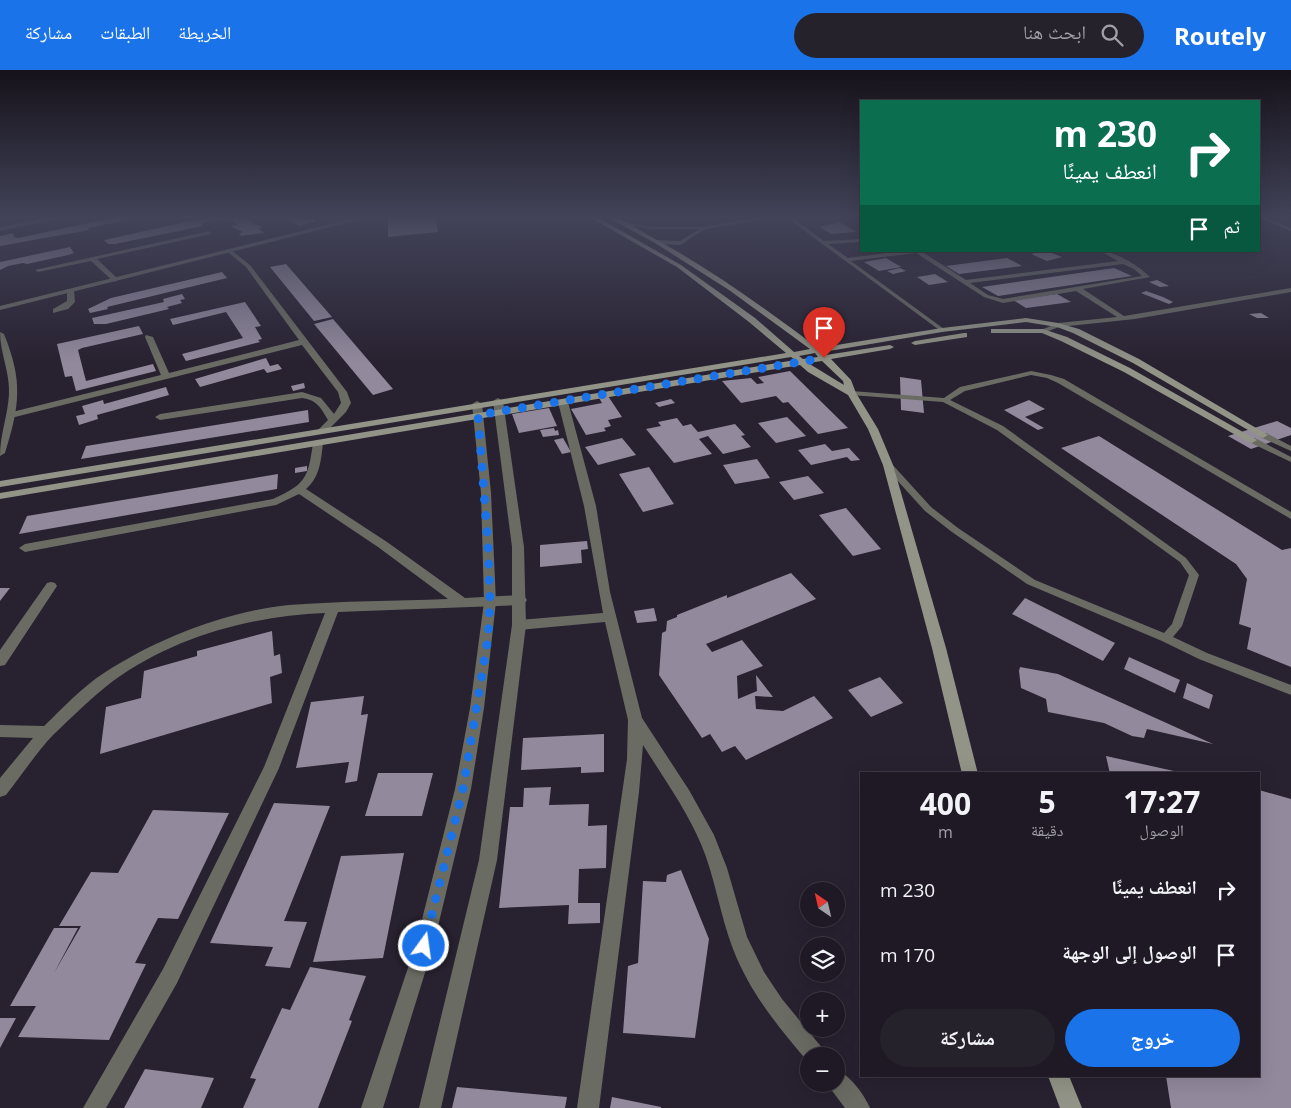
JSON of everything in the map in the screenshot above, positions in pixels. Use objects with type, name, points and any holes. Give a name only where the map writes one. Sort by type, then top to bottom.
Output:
[{"type":"main road","points":[[679,266],[752,320],[801,362],[822,377],[851,393]]},
{"type":"main road","points":[[697,266],[732,288],[816,350],[847,380],[851,393],[873,429],[888,465],[939,648],[970,772]]},
{"type":"main road","points":[[0,496],[318,443],[499,406],[792,354],[942,330],[1026,320],[1058,325],[1136,360],[1263,435]]},
{"type":"main road","points":[[499,406],[563,402],[996,330],[1043,331],[1127,370],[1252,440]]},
{"type":"main road","points":[[0,484],[323,430],[478,410]]},
{"type":"main road","points":[[1058,1077],[1071,1108]]},
{"type":"street","points":[[38,270],[54,266]]},
{"type":"street","points":[[100,266],[114,280]]},
{"type":"street","points":[[0,308],[171,266]]},
{"type":"street","points":[[248,266],[345,397],[346,403],[342,410],[323,430]]},
{"type":"street","points":[[56,312],[71,302],[70,291]]},
{"type":"street","points":[[0,334],[12,362],[15,383],[11,415],[0,453]]},
{"type":"street","points":[[149,337],[166,376]]},
{"type":"street","points":[[11,415],[303,342]]},
{"type":"street","points":[[160,416],[302,395],[318,398],[333,421]]},
{"type":"street","points":[[563,402],[590,506],[604,592],[635,720],[635,759],[632,792],[588,1108]]},
{"type":"street","points":[[430,1108],[488,860],[520,625],[518,547],[499,406]]},
{"type":"street","points":[[372,1108],[424,946],[463,789],[479,700],[488,638],[490,602],[486,493],[478,410]]},
{"type":"street","points":[[26,548],[276,502],[300,490],[307,484],[314,474],[318,443]]},
{"type":"street","points":[[300,490],[357,525],[463,603]]},
{"type":"street","points":[[0,661],[51,586]]},
{"type":"street","points":[[0,790],[47,732],[107,678],[138,659],[188,636],[231,622],[287,610],[520,600]]},
{"type":"street","points":[[94,1108],[170,976],[267,777],[333,608]]},
{"type":"street","points":[[520,625],[610,617]]},
{"type":"street","points":[[635,720],[690,808],[708,841],[721,876],[742,948],[751,969],[774,1007],[808,1047]]},
{"type":"street","points":[[0,731],[47,732]]},
{"type":"street","points":[[845,1091],[858,1108]]},
{"type":"lane","points":[[855,266],[942,330]]},
{"type":"lane","points":[[941,266],[986,296],[1003,300],[1147,277],[1133,266]]},
{"type":"lane","points":[[966,282],[1088,266]]},
{"type":"lane","points":[[1078,289],[1122,318]]},
{"type":"lane","points":[[1043,331],[1058,325],[1122,318],[1291,290]]},
{"type":"lane","points":[[945,400],[963,389],[1031,373],[1049,376],[1061,381],[1291,516]]},
{"type":"lane","points":[[851,393],[945,400],[1000,428],[1183,560],[1194,575],[1177,626],[1166,638]]},
{"type":"lane","points":[[1263,435],[1291,449]]},
{"type":"lane","points":[[1252,440],[1291,460]]},
{"type":"lane","points":[[888,465],[928,509],[955,530],[1031,582],[1166,638],[1203,656],[1291,690]]},
{"type":"building","points":[[288,266],[332,317],[314,321],[270,267]]},
{"type":"building","points":[[871,266],[901,267],[879,271]]},
{"type":"building","points":[[947,266],[1019,266],[959,274]]},
{"type":"building","points":[[900,268],[906,271],[893,274],[887,271]]},
{"type":"building","points":[[1114,268],[1132,276],[998,296],[982,287]]},
{"type":"building","points":[[222,272],[227,278],[107,307],[108,309],[90,313],[88,309],[111,298]]},
{"type":"building","points":[[935,274],[948,282],[929,285],[917,277]]},
{"type":"building","points":[[1157,280],[1169,286],[1160,287],[1149,282]]},
{"type":"building","points":[[1146,291],[1173,302],[1169,304],[1141,293]]},
{"type":"building","points":[[182,294],[185,299],[180,300],[182,303],[167,307],[169,309],[106,324],[94,324],[92,318],[164,302],[163,299]]},
{"type":"building","points":[[1057,294],[1071,302],[1026,308],[1013,300]]},
{"type":"building","points":[[245,302],[261,326],[255,327],[262,339],[258,340],[260,342],[186,361],[182,354],[243,338],[226,312],[173,325],[170,319]]},
{"type":"building","points":[[1261,313],[1269,318],[1257,318],[1249,314]]},
{"type":"building","points":[[333,319],[393,389],[373,395],[314,324]]},
{"type":"building","points":[[139,326],[143,334],[78,350],[86,381],[153,364],[156,371],[76,391],[72,376],[65,377],[57,344]]},
{"type":"building","points":[[266,358],[270,366],[278,364],[282,369],[267,373],[264,369],[200,387],[195,379]]},
{"type":"building","points":[[790,371],[848,428],[818,434],[788,402],[783,403],[776,396],[741,403],[722,381],[751,378],[757,384],[764,383],[758,377]]},
{"type":"building","points":[[900,377],[921,380],[924,413],[901,410]]},
{"type":"building","points":[[304,383],[305,388],[293,391],[291,386]]},
{"type":"building","points":[[166,387],[169,395],[97,415],[98,419],[79,425],[76,416],[85,414],[82,406],[103,400],[104,404]]},
{"type":"building","points":[[608,396],[622,417],[608,420],[611,426],[604,428],[606,431],[586,435],[571,409],[602,403],[599,398]]},
{"type":"building","points":[[671,399],[675,403],[659,407],[655,403]]},
{"type":"building","points":[[1029,400],[1045,409],[1025,417],[1044,428],[1038,430],[1004,410]]},
{"type":"building","points":[[549,408],[557,426],[519,433],[512,414]]},
{"type":"building","points":[[308,410],[309,422],[81,459],[86,446]]},
{"type":"building","points":[[787,417],[806,436],[776,443],[758,423]]},
{"type":"building","points":[[677,418],[683,426],[691,424],[698,432],[735,424],[745,435],[741,436],[751,447],[723,454],[708,436],[699,439],[712,454],[674,463],[646,429],[661,426],[658,422]]},
{"type":"building","points":[[1277,421],[1291,428],[1291,435],[1251,449],[1228,436]]},
{"type":"building","points":[[554,428],[555,431],[558,430],[559,435],[543,437],[540,430]]},
{"type":"building","points":[[1099,436],[1282,550],[1291,548],[1291,667],[1247,649],[1251,628],[1239,624],[1247,579],[1236,564],[1061,448]]},
{"type":"building","points":[[563,438],[571,452],[562,454],[554,440]]},
{"type":"building","points":[[622,438],[636,455],[598,465],[585,447]]},
{"type":"building","points":[[825,444],[832,451],[849,448],[860,460],[851,461],[847,457],[811,465],[798,450]]},
{"type":"building","points":[[757,459],[770,478],[735,484],[723,465]]},
{"type":"building","points":[[307,466],[307,471],[295,473],[295,468]]},
{"type":"building","points":[[649,467],[674,504],[643,512],[619,474]]},
{"type":"building","points":[[278,474],[277,489],[19,534],[27,516]]},
{"type":"building","points":[[808,476],[824,493],[794,500],[779,482]]},
{"type":"building","points":[[846,508],[881,549],[853,556],[819,515]]},
{"type":"building","points":[[587,541],[588,549],[581,550],[582,563],[540,567],[540,545]]},
{"type":"building","points":[[791,573],[816,599],[706,644],[712,652],[742,640],[763,666],[737,676],[738,699],[757,691],[756,675],[773,697],[755,696],[756,709],[783,711],[814,696],[833,718],[746,760],[735,746],[722,752],[710,734],[702,738],[659,675],[662,633],[666,631],[667,621],[677,617],[677,615]]},
{"type":"building","points":[[0,588],[10,588],[0,601]]},
{"type":"building","points":[[1025,598],[1115,643],[1103,661],[1012,614]]},
{"type":"building","points":[[654,608],[657,621],[637,623],[634,611]]},
{"type":"building","points":[[272,631],[274,656],[280,654],[282,673],[270,677],[272,703],[100,754],[106,707],[141,698],[144,671],[197,656],[197,651]]},
{"type":"building","points":[[1129,657],[1180,680],[1175,693],[1124,669]]},
{"type":"building","points":[[1020,667],[1058,674],[1213,744],[1147,729],[1144,738],[1132,736],[1104,723],[1048,712],[1046,699],[1021,688]]},
{"type":"building","points":[[880,677],[903,703],[871,717],[848,690]]},
{"type":"building","points":[[1187,683],[1213,695],[1209,709],[1183,698]]},
{"type":"building","points":[[364,696],[361,715],[368,714],[357,781],[345,783],[349,762],[296,768],[311,702]]},
{"type":"building","points":[[604,734],[604,772],[581,773],[581,767],[521,770],[523,738]]},
{"type":"building","points":[[1106,756],[1178,772],[1110,772]]},
{"type":"building","points":[[378,773],[433,773],[422,816],[365,816]]},
{"type":"building","points":[[551,787],[549,805],[589,804],[588,826],[607,825],[606,868],[579,869],[578,903],[600,903],[600,923],[568,924],[569,905],[499,908],[510,807],[523,807],[524,788]]},
{"type":"building","points":[[1260,790],[1291,799],[1291,1108],[1171,1108],[1166,1077],[1260,1077]]},
{"type":"building","points":[[274,803],[330,806],[284,921],[307,922],[290,968],[265,966],[273,947],[210,943]]},
{"type":"building","points":[[153,810],[229,813],[178,919],[158,918],[135,963],[146,964],[109,1040],[18,1037],[36,1006],[10,1006],[54,928],[78,928],[54,973],[81,926],[59,926],[91,872],[118,873]]},
{"type":"building","points":[[404,853],[383,958],[313,962],[341,856]]},
{"type":"building","points":[[681,870],[709,939],[695,1038],[623,1033],[628,966],[638,963],[643,881],[666,882],[667,875]]},
{"type":"building","points":[[310,967],[366,976],[349,1020],[352,1021],[318,1108],[243,1108],[256,1079],[250,1078],[282,1008],[290,1010]]},
{"type":"building","points":[[0,1018],[16,1018],[0,1048]]},
{"type":"building","points":[[145,1069],[214,1078],[201,1108],[124,1108]]},
{"type":"building","points":[[457,1087],[567,1097],[565,1108],[452,1108]]},
{"type":"building","points":[[612,1097],[661,1107],[661,1108],[610,1108]]},
{"type":"route","points":[[424,946],[463,789],[488,638],[490,602],[486,493],[478,415],[824,358]]}]
